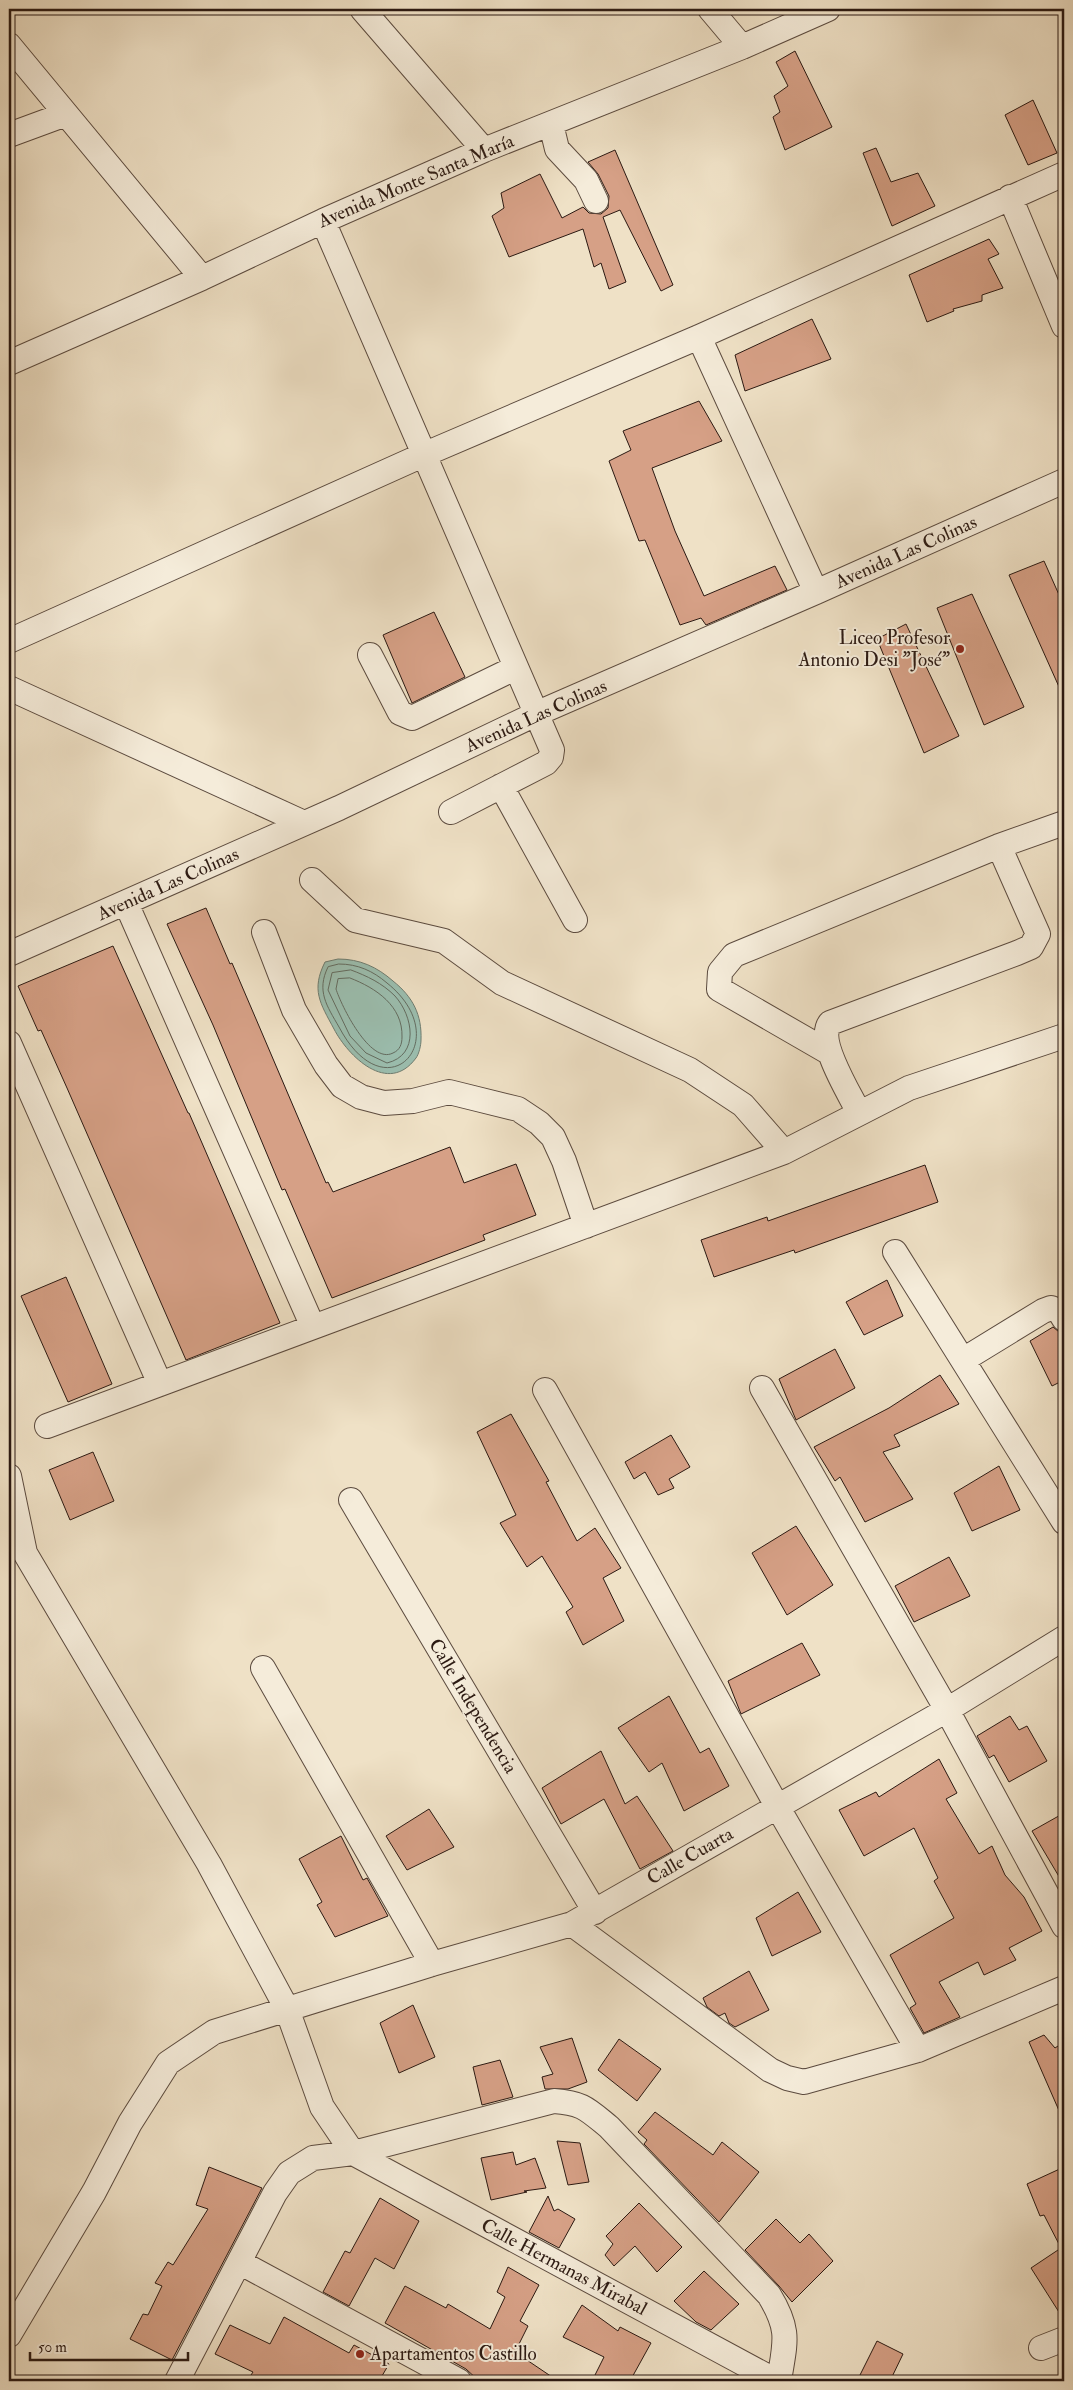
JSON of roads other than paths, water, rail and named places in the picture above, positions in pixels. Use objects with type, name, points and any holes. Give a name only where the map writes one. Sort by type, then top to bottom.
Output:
[{"type":"street","points":[[362,9],[484,150]]},
{"type":"street","points":[[710,9],[742,46]]},
{"type":"street","name":"Avenida Monte Santa María","points":[[9,363],[202,278],[323,220],[484,150],[742,46],[828,9]]},
{"type":"street","points":[[9,45],[202,278]]},
{"type":"street","points":[[9,136],[66,114]]},
{"type":"street","points":[[551,124],[557,148],[586,180],[596,201]]},
{"type":"street","points":[[9,641],[423,455],[699,336],[1064,174]]},
{"type":"street","points":[[1010,197],[1064,326]]},
{"type":"street","points":[[323,220],[515,668],[538,713],[552,750],[551,757],[546,763],[451,812]]},
{"type":"street","points":[[699,336],[816,592]]},
{"type":"street","name":"Avenida Las Colinas","points":[[9,954],[304,823],[538,713],[1064,481]]},
{"type":"street","points":[[370,655],[400,713],[412,718],[515,668]]},
{"type":"street","points":[[9,688],[304,823]]},
{"type":"street","points":[[501,786],[575,920]]},
{"type":"street","points":[[830,1053],[719,989],[720,972],[734,955],[999,846],[1063,825]]},
{"type":"street","points":[[860,1113],[830,1053],[827,1027],[830,1023],[1030,947],[1038,934],[999,846]]},
{"type":"street","points":[[312,880],[355,920],[444,941],[502,983],[690,1070],[743,1105],[784,1152]]},
{"type":"street","points":[[126,903],[313,1327]]},
{"type":"street","points":[[264,932],[294,1010],[326,1065],[342,1086],[361,1097],[384,1104],[413,1101],[449,1092],[518,1109],[538,1123],[552,1138],[564,1161],[586,1226]]},
{"type":"street","points":[[47,1426],[784,1152],[909,1088],[1064,1036]]},
{"type":"street","points":[[9,1043],[160,1384]]},
{"type":"street","points":[[895,1252],[1064,1522]]},
{"type":"street","points":[[963,1360],[1043,1311],[1052,1308],[1059,1311],[1064,1319]]},
{"type":"street","points":[[762,1388],[947,1710],[1064,1926]]},
{"type":"street","points":[[545,1390],[777,1806],[918,2050]]},
{"type":"street","points":[[9,1476],[17,1556],[204,1855],[287,2009],[322,2107],[353,2152]]},
{"type":"street","name":"Calle Independencia","points":[[351,1500],[595,1912]]},
{"type":"street","name":"Calle Cuarta","points":[[9,2335],[94,2192],[130,2123],[168,2063],[214,2032],[432,1964],[572,1924],[947,1710],[1064,1638]]},
{"type":"street","points":[[263,1668],[432,1964]]},
{"type":"street","points":[[572,1924],[770,2070],[786,2078],[804,2082],[918,2050],[1064,1988]]},
{"type":"street","points":[[177,2381],[275,2193],[289,2173],[313,2158],[353,2152],[554,2102],[576,2103],[590,2111],[609,2127],[768,2295],[781,2316],[785,2338],[777,2381]]},
{"type":"street","name":"Calle Hermanas Mirabal","points":[[353,2152],[777,2381]]},
{"type":"street","points":[[240,2263],[460,2381]]},
{"type":"street","points":[[1041,2348],[1064,2339]]},
{"type":"water","points":[[338,959],[354,960],[374,968],[400,987],[411,1000],[420,1022],[421,1042],[416,1058],[405,1069],[393,1073],[381,1073],[359,1060],[340,1040],[321,1004],[318,989],[325,962]]},
{"type":"place","name":"Liceo Profesor Antonio Desi \"José\"","points":[[960,649]]},
{"type":"place","name":"Apartamentos Castillo","points":[[360,2354]]}]
